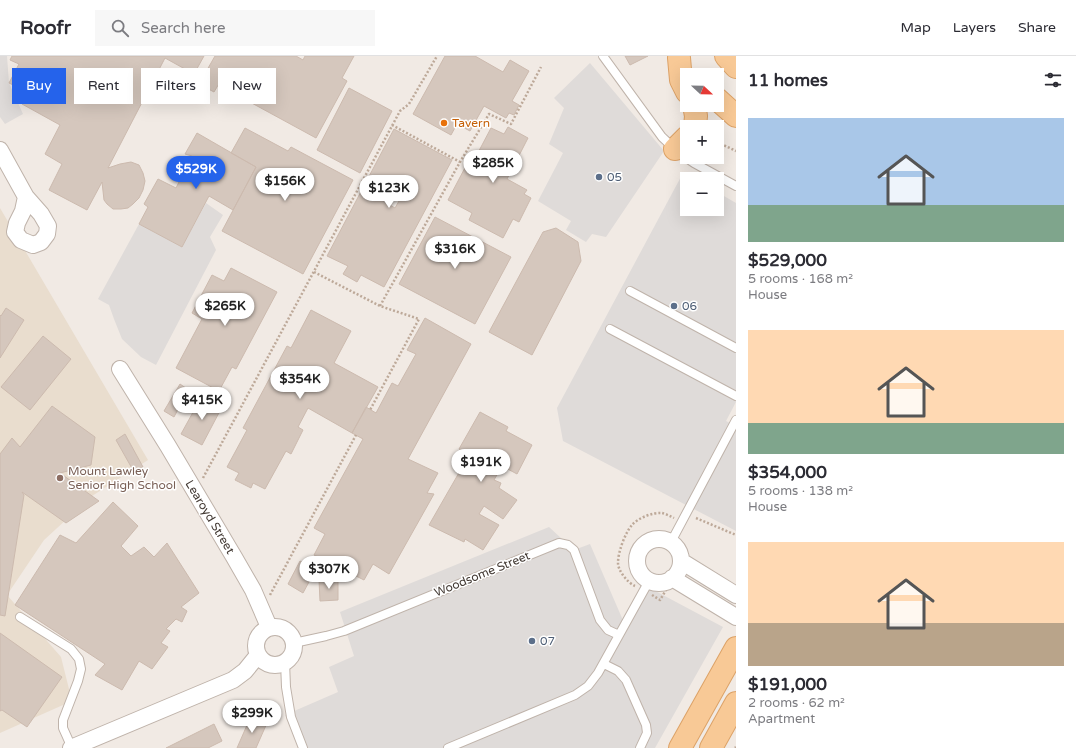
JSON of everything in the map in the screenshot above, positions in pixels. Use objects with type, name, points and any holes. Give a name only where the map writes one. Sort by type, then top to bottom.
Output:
[{"type":"main road","points":[[726,56],[736,67]]},
{"type":"main road","points":[[679,57],[688,68]]},
{"type":"main road","points":[[679,57],[680,68]]},
{"type":"main road","points":[[724,105],[736,116]]},
{"type":"main road","points":[[680,748],[736,648]]},
{"type":"main road","points":[[711,748],[736,703]]},
{"type":"street","points":[[0,150],[26,197]]},
{"type":"street","name":"Learoyd Street","points":[[120,369],[234,556],[253,590],[269,627]]},
{"type":"street","points":[[664,539],[671,542],[677,547],[682,561],[677,574],[667,581],[661,583],[655,582],[647,585],[637,564],[637,556],[640,550],[644,544],[650,540],[664,539]]},
{"type":"street","points":[[682,561],[736,595]]},
{"type":"street","points":[[672,578],[736,617]]},
{"type":"street","points":[[275,626],[286,629],[293,638],[294,644],[292,654],[285,662],[279,665],[267,664],[258,655],[256,650],[257,638],[264,629],[269,627],[275,626]]},
{"type":"street","points":[[72,748],[93,744],[233,680],[244,671],[258,655]]},
{"type":"lane","points":[[603,56],[662,137],[680,143]]},
{"type":"lane","points":[[696,164],[736,186]]},
{"type":"lane","points":[[630,291],[736,348]]},
{"type":"lane","points":[[610,329],[736,396]]},
{"type":"lane","points":[[671,542],[736,420]]},
{"type":"lane","name":"Woodsome Street","points":[[294,644],[344,631],[559,543],[568,545],[574,550],[600,620],[608,630],[619,636]]},
{"type":"lane","points":[[448,748],[575,695],[588,686],[604,664],[647,585]]},
{"type":"lane","points":[[20,617],[71,649],[79,659],[81,669],[78,681],[63,720],[63,728],[72,748]]},
{"type":"lane","points":[[285,662],[286,687],[291,717],[303,748]]},
{"type":"lane","points":[[604,664],[618,671],[626,680],[646,725],[647,733],[640,748]]},
{"type":"path","points":[[203,478],[392,124],[400,110],[409,104],[437,56]]},
{"type":"path","points":[[380,306],[460,162],[489,114],[511,124],[541,67]]},
{"type":"path","points":[[392,124],[460,162]]},
{"type":"path","points":[[724,145],[736,151]]},
{"type":"path","points":[[314,272],[380,306],[419,318],[370,410]]},
{"type":"path","points":[[268,598],[356,435]]},
{"type":"path","points":[[672,578],[660,600],[647,585],[633,585],[624,578],[618,563],[620,549],[632,525],[642,517],[662,513],[682,521],[695,518],[736,535]]},
{"type":"shaded area","points":[[0,56],[7,56],[9,83],[12,90],[12,104],[18,104],[23,114],[5,124],[0,117]]},
{"type":"shaded area","name":"05","points":[[590,63],[664,151],[606,237],[592,234],[586,242],[566,230],[571,221],[538,201],[563,153],[549,144],[564,108],[554,98]]},
{"type":"shaded area","name":"06","points":[[680,179],[680,216],[724,216],[724,196],[736,203],[736,402],[726,421],[736,426],[736,531],[563,441],[557,408]]},
{"type":"shaded area","points":[[206,203],[223,215],[210,237],[216,250],[156,365],[141,357],[122,339],[109,305],[98,299],[139,224],[182,247]]},
{"type":"shaded area","name":"Mount Lawley Senior High School","points":[[0,208],[148,460],[92,496],[44,540],[7,595],[61,657],[72,701],[0,733]]},
{"type":"shaded area","name":"07","points":[[549,527],[574,550],[590,544],[625,625],[646,586],[723,627],[655,748],[299,748],[285,715],[338,692],[329,667],[354,656],[340,612]]},
{"type":"building","points":[[12,56],[204,56],[197,68],[183,68],[165,58],[160,68],[141,68],[141,104],[108,168],[131,162],[139,165],[145,181],[143,190],[139,198],[128,208],[113,209],[104,200],[102,182],[87,210],[49,190],[62,164],[45,154],[60,125],[22,104],[66,104],[66,68],[17,68],[19,64],[10,60]]},
{"type":"building","points":[[215,56],[296,56],[303,60],[305,56],[354,56],[342,78],[347,81],[316,138],[254,104],[276,104],[276,68],[218,68],[218,85],[214,92],[210,90],[210,68],[208,68]]},
{"type":"building","points":[[445,56],[475,56],[503,72],[510,60],[529,71],[512,101],[519,105],[514,115],[509,113],[506,118],[484,106],[470,131],[457,124],[451,135],[413,114]]},
{"type":"building","points":[[625,56],[648,56],[630,65]]},
{"type":"building","points":[[12,77],[12,84],[9,83]]},
{"type":"building","points":[[349,88],[392,111],[360,173],[317,150]]},
{"type":"building","points":[[508,127],[528,138],[507,179],[527,190],[524,194],[531,198],[519,222],[513,219],[503,238],[469,220],[472,213],[448,200],[467,164],[471,166],[491,128],[504,134]]},
{"type":"building","points":[[245,128],[288,151],[291,147],[353,180],[303,274],[222,231],[256,167],[231,153]]},
{"type":"building","points":[[394,129],[452,160],[384,287],[361,275],[357,282],[343,274],[348,266],[327,256]],"holes":[[[402,178],[410,182],[395,208],[388,204]]]},
{"type":"building","points":[[197,133],[256,167],[233,210],[209,196],[182,247],[139,224],[148,207],[144,204],[158,179],[176,188],[192,156],[185,154]]},
{"type":"building","points":[[435,217],[511,257],[475,324],[399,284]]},
{"type":"building","points":[[556,228],[578,242],[581,261],[532,355],[489,332],[543,232]]},
{"type":"building","points":[[231,268],[277,292],[236,369],[232,367],[219,391],[176,368],[202,319],[192,313],[212,275],[224,281]]},
{"type":"building","points":[[6,308],[24,320],[0,358],[0,315],[1,316]]},
{"type":"building","points":[[311,310],[351,331],[334,363],[378,387],[352,433],[308,408],[298,427],[303,430],[291,454],[286,451],[265,489],[253,483],[251,488],[235,480],[239,473],[227,467],[247,430],[243,428],[287,346],[291,348]]},
{"type":"building","points":[[425,318],[471,344],[408,459],[438,473],[427,493],[434,494],[389,574],[373,564],[364,580],[314,555],[325,534],[314,528],[363,439],[352,433],[366,407],[376,413],[392,383],[398,386],[416,354],[407,350]]},
{"type":"building","points":[[43,336],[71,359],[30,410],[1,387]]},
{"type":"building","points":[[180,384],[193,393],[188,402],[184,398],[174,417],[164,411]]},
{"type":"building","points":[[202,396],[222,407],[202,445],[181,434]]},
{"type":"building","points":[[52,406],[95,437],[91,465],[60,473],[99,501],[66,523],[22,492],[24,495],[5,616],[0,615],[0,454],[12,438],[20,447]]},
{"type":"building","points":[[480,412],[508,427],[506,431],[532,445],[517,474],[502,466],[494,480],[501,483],[499,488],[517,500],[503,519],[484,506],[479,514],[499,525],[483,550],[465,539],[464,542],[429,525],[460,471],[452,466],[457,457],[473,464],[477,458],[459,449]]},
{"type":"building","points":[[125,434],[143,467],[134,472],[116,440]]},
{"type":"building","points":[[113,502],[138,526],[121,546],[131,556],[144,547],[154,557],[167,543],[199,593],[181,607],[187,611],[182,622],[176,619],[166,629],[170,631],[161,643],[168,647],[152,669],[139,661],[122,690],[95,675],[105,664],[15,605],[60,535],[76,543]]},
{"type":"building","points":[[300,561],[316,569],[303,593],[288,584]]},
{"type":"building","points":[[338,579],[338,600],[320,601],[319,580]]},
{"type":"building","points":[[0,633],[62,677],[27,727],[2,710],[0,711]]},
{"type":"building","points":[[251,716],[267,723],[256,748],[237,748]]},
{"type":"building","points":[[214,724],[222,741],[208,748],[166,748]]},
{"type":"place","name":"Tavern","points":[[444,123]]},
{"type":"place","name":"05","points":[[599,177]]},
{"type":"place","name":"06","points":[[674,306]]},
{"type":"place","name":"Mount Lawley Senior High School","points":[[60,478]]},
{"type":"place","name":"07","points":[[532,641]]}]
